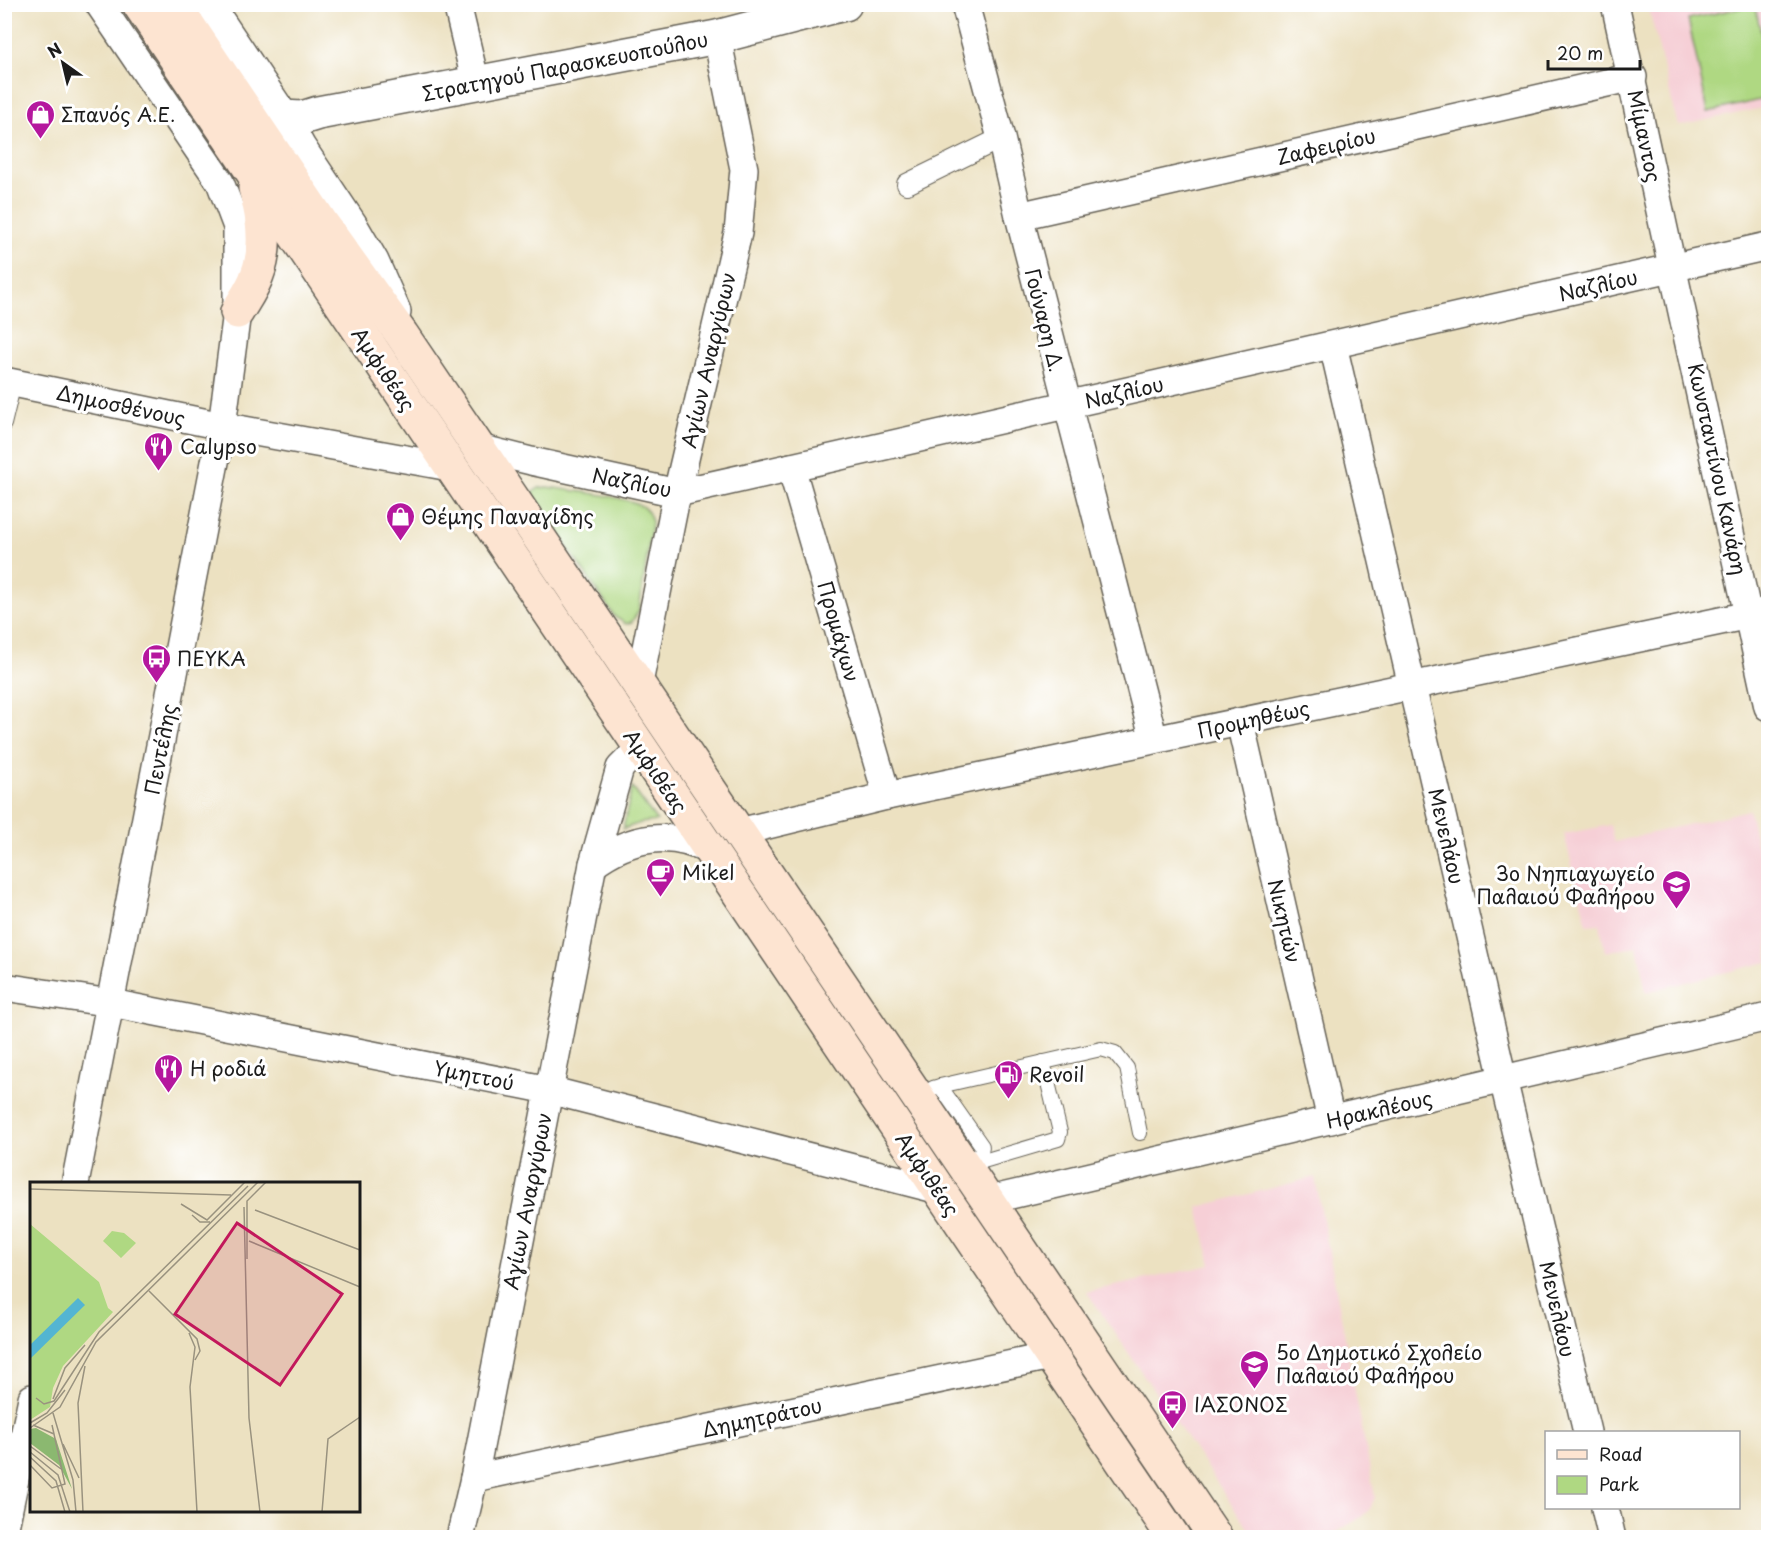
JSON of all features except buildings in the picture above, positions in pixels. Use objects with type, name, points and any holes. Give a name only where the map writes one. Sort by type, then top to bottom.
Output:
[{"type":"main road","name":"Αμφιθέας","points":[[139,4],[1174,1538]]},
{"type":"main road","name":"Αμφιθέας","points":[[174,4],[314,213],[402,335],[739,831],[928,1089],[981,1181],[1216,1538]]},
{"type":"main road","points":[[237,312],[258,275],[263,247],[263,226],[249,169]]},
{"type":"street","points":[[99,4],[220,182],[237,227],[237,312]]},
{"type":"street","name":"Αμφιθέας","points":[[206,4],[282,117],[299,148],[351,226],[388,296],[402,335]]},
{"type":"street","points":[[457,4],[476,84]]},
{"type":"street","name":"Γούναρη Δ.","points":[[965,4],[1154,740]]},
{"type":"street","name":"Μίμαντος","points":[[1615,4],[1674,267]]},
{"type":"street","name":"Στρατηγού Παρασκευοπούλου","points":[[282,117],[302,118],[318,113],[717,37],[836,5]]},
{"type":"street","name":"Αγίων Αναργύρων","points":[[639,683],[677,493],[738,233],[744,169],[717,37]]},
{"type":"street","name":"Ζαφειρίου","points":[[1018,216],[1632,77]]},
{"type":"street","points":[[907,184],[1001,138]]},
{"type":"street","name":"Ναζλίου","points":[[479,448],[677,493],[1768,246]]},
{"type":"street","name":"Κωνσταντίνου Κανάρη","points":[[1674,267],[1759,613],[1768,707]]},
{"type":"street","name":"Πεντέλης","points":[[75,1182],[222,426],[237,312]]},
{"type":"street","name":"Μενελάου","points":[[1333,345],[1587,1431]]},
{"type":"street","name":"Δημοσθένους","points":[[9,382],[222,426],[450,466]]},
{"type":"street","name":"Προμάχων","points":[[791,467],[887,796]]},
{"type":"street","name":"Προμηθέως","points":[[739,831],[887,796],[1759,613]]},
{"type":"street","name":"Νικητών","points":[[1240,722],[1331,1120]]},
{"type":"street","name":"Αγίων Αναργύρων","points":[[460,1538],[474,1479],[593,864],[620,768],[640,748]]},
{"type":"street","points":[[593,864],[618,848],[655,839],[672,838],[687,841],[711,852]]},
{"type":"street","name":"Υμηττού","points":[[4,987],[111,1003],[549,1090],[939,1190]]},
{"type":"street","name":"Ηρακλέους","points":[[981,1181],[1331,1120],[1768,1017]]},
{"type":"street","name":"Δημητράτου","points":[[474,1479],[1050,1356]]},
{"type":"street","points":[[4,1532],[30,1408]]},
{"type":"street","points":[[1605,1509],[1612,1538]]},
{"type":"lane","points":[[4,424],[9,382]]},
{"type":"lane","points":[[928,1089],[1101,1049],[1115,1053],[1126,1068],[1140,1133]]},
{"type":"lane","points":[[981,1181],[1058,1139],[1060,1132],[1043,1062]]},
{"type":"shaded area","points":[[1648,5],[1768,5],[1768,107],[1678,126]]},
{"type":"shaded area","name":"3ο Νηπιαγωγείο Παλαιού Φαλήρου","points":[[1749,810],[1768,895],[1768,962],[1646,992],[1637,946],[1605,952],[1600,924],[1587,925],[1564,834],[1610,825],[1614,842]]},
{"type":"shaded area","name":"5ο Δημοτικό Σχολείο Παλαιού Φαλήρου","points":[[1315,1177],[1375,1497],[1370,1509],[1360,1518],[1328,1537],[1254,1537],[1087,1292],[1211,1265],[1198,1207]]},
{"type":"green space","points":[[1755,5],[1768,66],[1768,98],[1708,112],[1688,19]]},
{"type":"green space","points":[[547,487],[623,499],[643,507],[648,512],[652,522],[639,610],[632,622],[626,624],[615,617],[534,499],[533,492]]},
{"type":"green space","points":[[632,787],[657,821],[640,823],[623,829]]},
{"type":"place","name":"Σπανός Α.Ε.","points":[[40,140]]},
{"type":"place","name":"Calypso","points":[[159,472]]},
{"type":"place","name":"Θέμης Παναγίδης","points":[[400,542]]},
{"type":"place","name":"ΠΕΥΚΑ","points":[[156,684]]},
{"type":"place","name":"Mikel","points":[[661,898]]},
{"type":"place","name":"3ο Νηπιαγωγείο Παλαιού Φαλήρου","points":[[1676,910]]},
{"type":"place","name":"Η ροδιά","points":[[169,1094]]},
{"type":"place","name":"Revoil","points":[[1008,1100]]},
{"type":"place","name":"5ο Δημοτικό Σχολείο Παλαιού Φαλήρου","points":[[1255,1390]]},
{"type":"place","name":"ΙΑΣΟΝΟΣ","points":[[1173,1430]]}]
